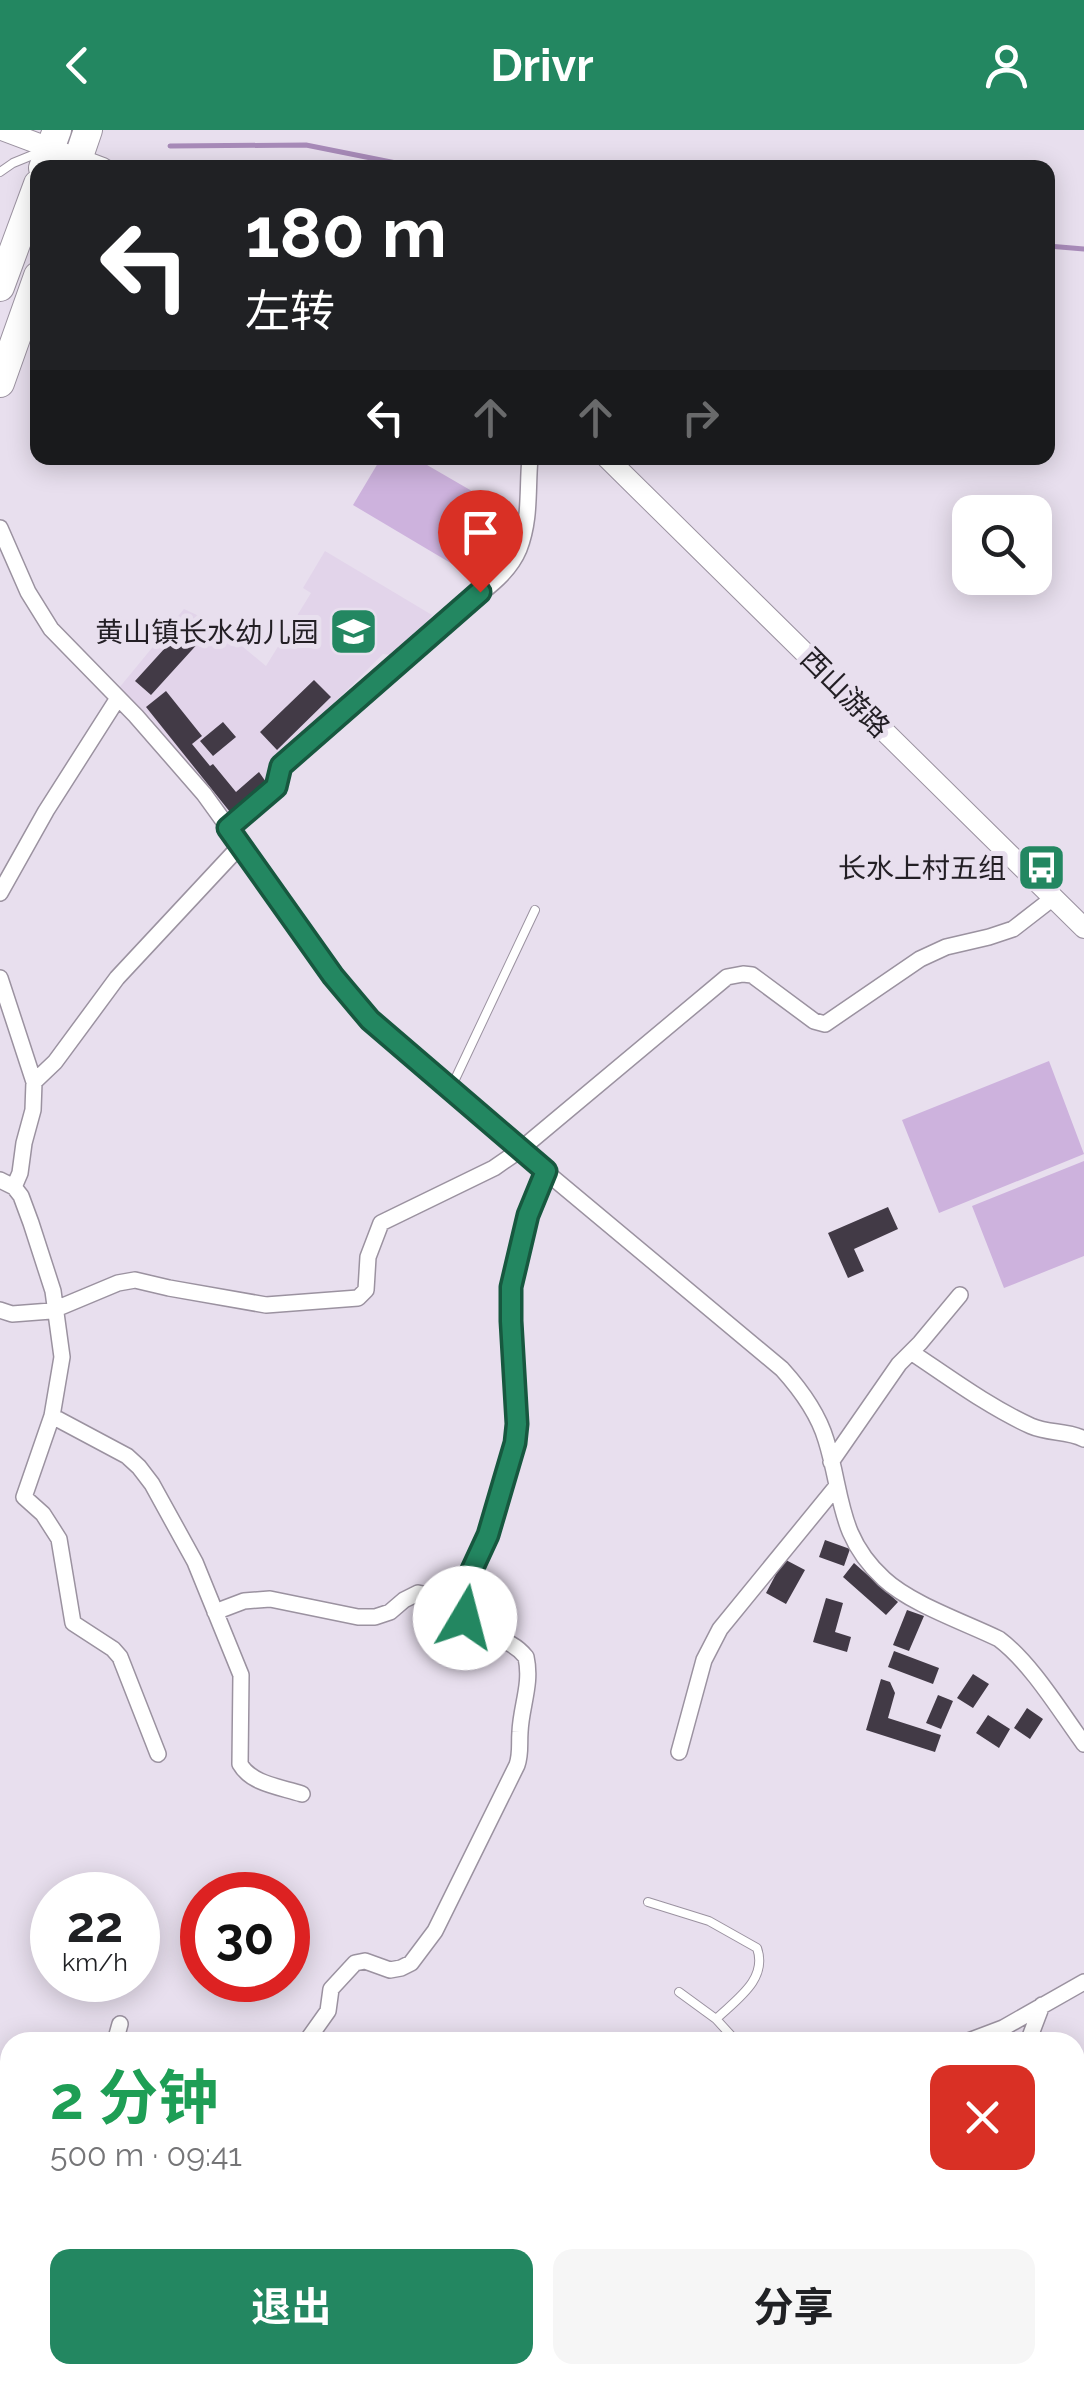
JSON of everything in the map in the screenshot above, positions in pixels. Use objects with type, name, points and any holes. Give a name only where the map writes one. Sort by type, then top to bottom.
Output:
[{"type":"highway","points":[[85,160],[88,130]]},
{"type":"highway","points":[[0,287],[30,206]]},
{"type":"highway","points":[[0,383],[30,299]]},
{"type":"street","points":[[2,130],[76,160]]},
{"type":"street","points":[[228,828],[276,787],[281,766],[505,572],[525,532],[530,465]]},
{"type":"street","name":"西山游路","points":[[614,465],[1084,928]]},
{"type":"street","points":[[0,528],[28,592],[50,629],[171,754],[204,794],[370,1020],[782,1369],[819,1422],[845,1522],[872,1568],[902,1593],[999,1638],[1049,1695],[1084,1744]]},
{"type":"street","points":[[0,893],[46,811],[118,698]]},
{"type":"street","points":[[34,1082],[55,1062],[118,978],[241,845]]},
{"type":"street","points":[[0,1310],[35,1314],[56,1310],[118,1283],[135,1280],[266,1304],[358,1298],[366,1290],[368,1258],[381,1223],[494,1168],[520,1150],[727,977],[752,975],[814,1022],[826,1024],[920,959],[946,947],[1012,929],[1053,898]]},
{"type":"street","points":[[0,978],[34,1082],[33,1110],[20,1172],[7,1184],[20,1196],[53,1292],[62,1357],[52,1416],[24,1497],[43,1514],[60,1539],[74,1623],[120,1657],[158,1754]]},
{"type":"street","points":[[313,2032],[328,2011],[331,1988],[355,1964],[366,1961],[396,1970],[411,1963],[423,1950],[436,1931],[521,1752],[520,1730],[529,1686],[526,1657],[514,1645],[478,1630],[465,1618],[458,1600],[488,1535],[515,1443],[511,1287],[528,1215],[546,1171]]},
{"type":"street","points":[[831,1462],[899,1364],[960,1295]]},
{"type":"street","points":[[911,1352],[1030,1426],[1084,1439]]},
{"type":"street","points":[[52,1416],[127,1456],[152,1484],[195,1562],[241,1675],[240,1764],[250,1777],[302,1794]]},
{"type":"street","points":[[679,1752],[704,1660],[720,1629],[836,1487]]},
{"type":"street","points":[[216,1612],[244,1601],[270,1599],[367,1618],[383,1615],[418,1593],[458,1600]]},
{"type":"street","points":[[992,2032],[1084,1982]]},
{"type":"street","points":[[1032,2032],[1042,2005]]},
{"type":"street","points":[[118,2032],[120,2024]]},
{"type":"lane","points":[[0,172],[50,149]]},
{"type":"lane","points":[[450,1090],[535,910]]},
{"type":"lane","points":[[648,1902],[708,1920],[757,1948],[761,1958],[757,1979],[716,2019]]},
{"type":"lane","points":[[679,1992],[728,2032]]},
{"type":"shaded area","points":[[377,465],[427,465],[496,505],[459,568],[353,505]]},
{"type":"shaded area","points":[[325,551],[432,615],[400,656],[383,654],[267,770],[270,780],[229,815],[150,717],[119,688],[184,609],[214,623],[266,666],[311,593],[303,588]]},
{"type":"shaded area","points":[[1049,1061],[1084,1154],[939,1213],[902,1120]]},
{"type":"shaded area","points":[[1084,1161],[1084,1256],[1004,1288],[972,1206]]},
{"type":"building","points":[[185,626],[201,640],[151,695],[135,681]]},
{"type":"building","points":[[314,680],[331,697],[277,750],[260,732]]},
{"type":"building","points":[[166,691],[202,736],[192,744],[236,792],[259,772],[266,782],[230,812],[146,707]]},
{"type":"building","points":[[223,722],[236,737],[213,756],[200,741]]},
{"type":"building","points":[[888,1207],[898,1229],[854,1249],[864,1271],[848,1278],[828,1233]]},
{"type":"building","points":[[825,1540],[850,1549],[844,1566],[819,1557]]},
{"type":"building","points":[[784,1559],[805,1570],[786,1604],[766,1593]]},
{"type":"building","points":[[854,1563],[898,1602],[886,1615],[843,1577]]},
{"type":"building","points":[[826,1598],[843,1603],[835,1632],[851,1637],[847,1652],[813,1642]]},
{"type":"building","points":[[907,1610],[924,1616],[909,1651],[893,1645]]},
{"type":"building","points":[[894,1651],[939,1668],[933,1684],[888,1667]]},
{"type":"building","points":[[973,1674],[989,1684],[973,1708],[957,1698]]},
{"type":"building","points":[[881,1679],[890,1682],[895,1693],[888,1718],[941,1735],[935,1752],[866,1730]]},
{"type":"building","points":[[938,1695],[953,1701],[941,1729],[926,1723]]},
{"type":"building","points":[[1027,1708],[1043,1719],[1030,1739],[1014,1728]]},
{"type":"building","points":[[988,1715],[1010,1729],[999,1748],[976,1733]]},
{"type":"waterway","points":[[170,146],[306,145],[381,160]]},
{"type":"waterway","points":[[1055,247],[1084,249]]},
{"type":"place","name":"黄山镇长水幼儿园","points":[[354,632]]},
{"type":"place","name":"长水上村五组","points":[[1041,868]]},
{"type":"route","points":[[465,1618],[458,1600],[488,1535],[515,1443],[511,1287],[528,1215],[546,1171],[370,1020],[333,976],[228,828],[276,787],[281,766],[480,592]]}]
